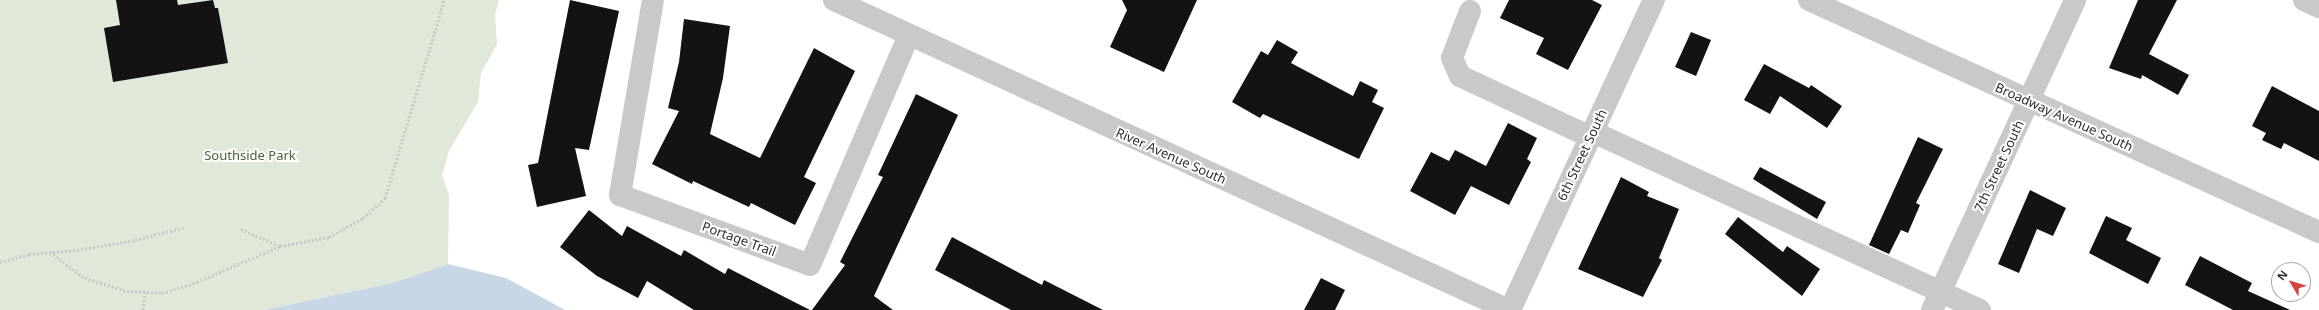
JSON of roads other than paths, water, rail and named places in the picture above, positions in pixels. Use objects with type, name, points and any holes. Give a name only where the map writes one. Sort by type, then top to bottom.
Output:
[{"type":"street","name":"Portage Trail","points":[[653,0],[620,195],[810,265],[908,37]]},
{"type":"street","name":"River Avenue South","points":[[834,0],[908,37],[1510,310]]},
{"type":"street","name":"6th Street South","points":[[1510,310],[1654,0]]},
{"type":"street","name":"Broadway Avenue South","points":[[1809,0],[2319,232]]},
{"type":"street","name":"7th Street South","points":[[1937,301],[2075,0]]},
{"type":"street","points":[[2304,0],[2319,7]]},
{"type":"street","points":[[1470,11],[1452,58],[1460,76],[1591,134],[1937,301],[1980,310]]},
{"type":"water","points":[[448,264],[506,278],[565,310],[264,310],[392,283]]},
{"type":"park label","name":"Southside Park","points":[[250,155]]}]
